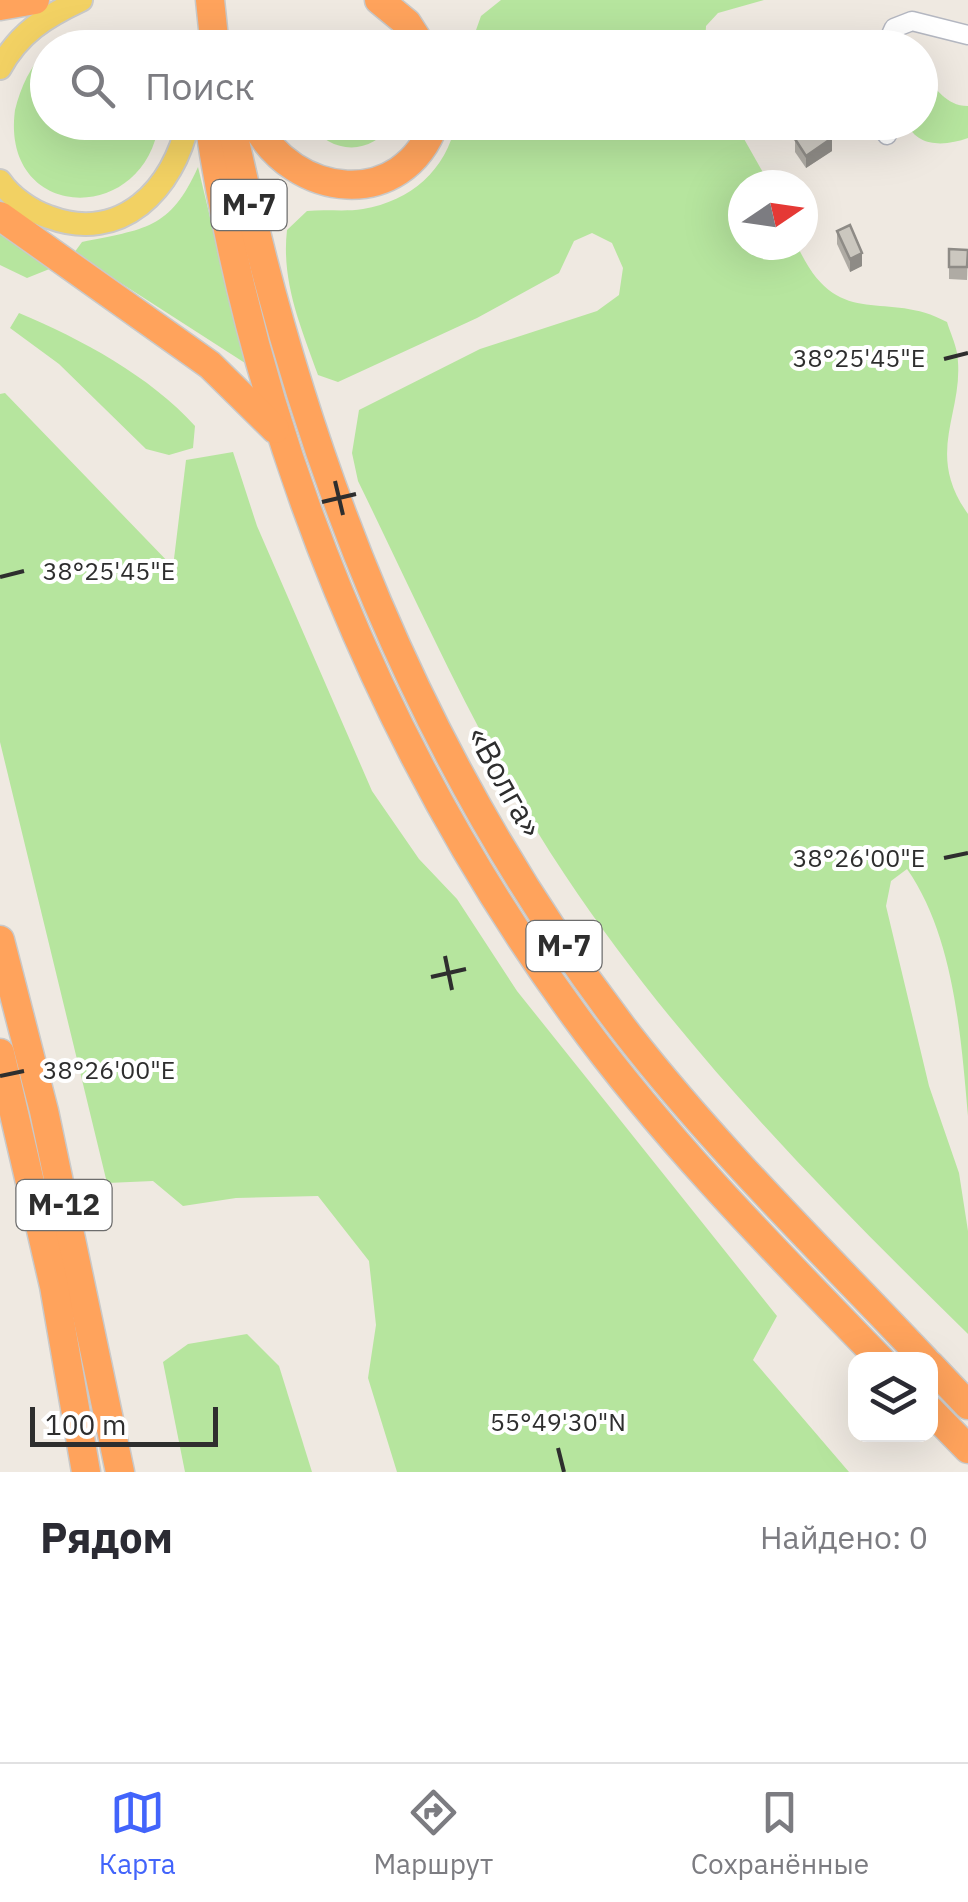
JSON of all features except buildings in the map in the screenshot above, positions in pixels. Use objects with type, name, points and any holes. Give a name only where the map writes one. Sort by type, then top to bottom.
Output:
[{"type":"highway","points":[[0,6],[36,0]]},
{"type":"highway","points":[[194,0],[205,30]]},
{"type":"highway","points":[[210,0],[211,30]]},
{"type":"highway","points":[[379,0],[412,30]]},
{"type":"highway","name":"«Волга»","points":[[213,140],[243,296],[282,436],[392,708],[532,954],[575,1016],[676,1141],[874,1352]]},
{"type":"highway","name":"«Волга»","points":[[235,140],[268,286],[298,394],[374,604],[415,692],[514,870],[590,984],[668,1082],[918,1352]]},
{"type":"highway","points":[[269,140],[288,163],[318,180],[348,186],[398,173],[414,160],[425,140]]},
{"type":"highway","points":[[0,216],[210,365],[282,436]]},
{"type":"highway","name":"М-12","points":[[0,940],[44,1111],[120,1472]]},
{"type":"highway","name":"М-12","points":[[0,1053],[54,1286],[86,1472]]},
{"type":"highway","points":[[938,1373],[968,1404]]},
{"type":"highway","points":[[938,1418],[968,1449]]},
{"type":"main road","points":[[0,68],[12,47],[36,22],[82,0]]},
{"type":"main road","points":[[0,180],[34,212],[65,223],[100,224],[126,216],[152,198],[174,171],[183,140]]},
{"type":"lane","points":[[893,30],[912,21],[968,35]]},
{"type":"green space","points":[[501,0],[764,0],[718,13],[706,30],[476,30],[481,16]]},
{"type":"green space","points":[[30,72],[30,140],[154,140],[148,157],[128,181],[103,194],[76,198],[50,191],[29,174],[16,147],[15,110]]},
{"type":"green space","points":[[938,91],[947,99],[968,106],[968,138],[951,143],[925,141],[938,140]]},
{"type":"green space","points":[[327,140],[375,140],[351,147]]},
{"type":"green space","points":[[451,140],[745,140],[762,170],[728,170],[728,260],[805,260],[829,290],[846,300],[903,308],[947,322],[957,353],[958,374],[947,451],[949,471],[968,514],[968,1116],[958,1021],[945,956],[923,896],[907,869],[891,881],[886,906],[929,1086],[959,1173],[968,1231],[968,1334],[754,1115],[609,938],[507,780],[358,481],[352,453],[359,410],[480,349],[597,311],[619,295],[623,268],[612,243],[592,233],[574,241],[559,273],[477,318],[338,382],[318,375],[290,286],[287,230],[307,211],[363,209],[396,199],[435,169]]},
{"type":"green space","points":[[198,167],[245,363],[74,253],[82,242],[139,229],[165,215],[188,188]]},
{"type":"green space","points":[[0,231],[52,268],[27,278],[0,265]]},
{"type":"green space","points":[[19,313],[90,347],[157,391],[195,426],[193,448],[169,455],[146,449],[59,364],[10,328]]},
{"type":"green space","points":[[5,393],[173,567],[186,460],[233,452],[257,526],[372,791],[419,859],[457,899],[517,991],[777,1316],[753,1360],[849,1472],[397,1472],[368,1378],[376,1325],[369,1261],[318,1196],[236,1198],[183,1206],[153,1181],[107,1183],[0,742],[0,394]]},
{"type":"green space","points":[[247,1334],[279,1366],[312,1472],[185,1472],[163,1362],[188,1344]]}]
